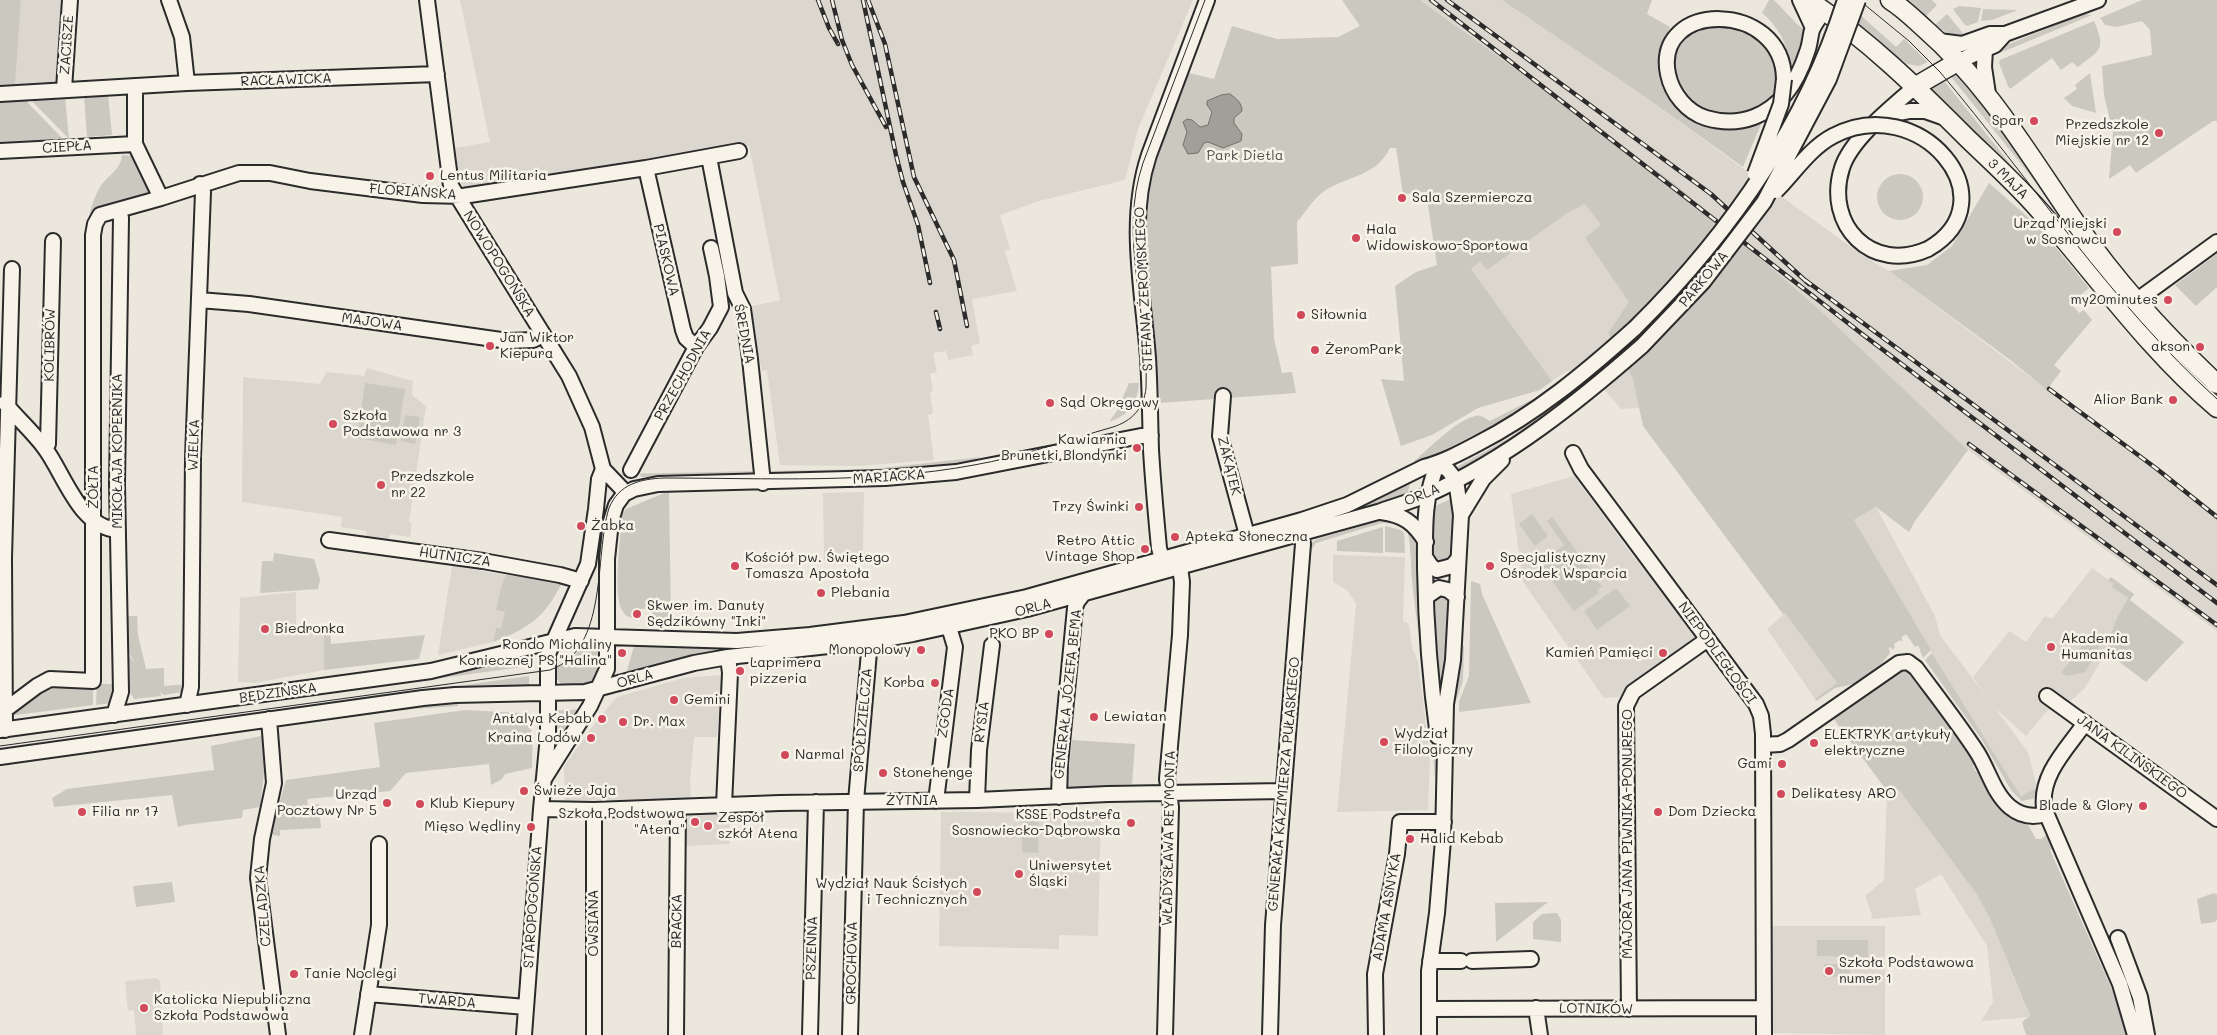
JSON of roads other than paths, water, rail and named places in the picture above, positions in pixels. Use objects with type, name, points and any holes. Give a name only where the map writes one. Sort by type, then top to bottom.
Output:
[{"type":"main road","points":[[1808,0],[1826,5]]},
{"type":"main road","name":"3 MAJA","points":[[1894,2],[1939,41],[1988,94],[2015,130],[2078,226],[2136,301],[2176,346],[2217,384]]},
{"type":"main road","name":"3 MAJA","points":[[1826,5],[1916,86],[2044,214],[2148,342],[2178,373],[2217,408]]},
{"type":"main road","points":[[1916,86],[1959,61]]},
{"type":"street","name":"ZACISZE","points":[[64,90],[70,0]]},
{"type":"street","name":"NOWOPOGOŃSKA","points":[[427,0],[449,176],[456,195],[569,376],[586,410],[602,463],[588,564],[552,641],[547,666],[548,694]]},
{"type":"street","name":"STEFANA ŻEROMSKIEGO","points":[[1162,558],[1159,548],[1151,436],[1149,380],[1137,224],[1138,202],[1143,173],[1207,0]]},
{"type":"street","points":[[1800,0],[1813,28]]},
{"type":"street","name":"PARKOWA","points":[[1438,463],[1508,428],[1548,401],[1594,365],[1662,302],[1690,270],[1750,193],[1773,158],[1795,118],[1830,43],[1845,0]]},
{"type":"street","name":"PARKOWA","points":[[1456,480],[1518,444],[1559,416],[1642,346],[1703,282],[1764,202],[1828,79],[1858,0]]},
{"type":"street","points":[[1939,41],[1962,44],[1990,34],[2005,34],[2098,0]]},
{"type":"street","points":[[172,1],[182,37],[187,83]]},
{"type":"street","points":[[1750,193],[1777,114],[1783,88],[1783,61],[1779,45],[1770,30],[1758,18],[1735,8],[1717,8],[1701,12],[1682,26],[1673,39],[1668,56],[1670,80],[1682,102],[1701,116],[1724,122],[1753,117],[1779,102],[1790,89],[1808,51],[1813,28],[1826,5]]},
{"type":"street","points":[[1959,61],[1995,45],[2005,34]]},
{"type":"street","name":"3 MAJA","points":[[1985,49],[1985,76],[1988,82],[1988,94]]},
{"type":"street","name":"RACŁAWICKA","points":[[0,94],[187,83],[437,74]]},
{"type":"street","points":[[135,86],[135,144],[161,198]]},
{"type":"street","points":[[1764,202],[1815,149],[1832,136],[1854,128],[1870,125],[1901,128],[1922,137],[1941,152],[1955,170],[1961,199],[1955,223],[1941,241],[1913,255],[1900,257],[1878,253],[1857,240],[1841,214],[1838,191],[1842,169],[1848,155],[1883,116],[1916,86]]},
{"type":"street","points":[[1883,116],[1910,111],[1925,111],[1949,120]]},
{"type":"street","name":"CIEPŁA","points":[[0,151],[135,144]]},
{"type":"street","name":"FLORIAŃSKA","points":[[119,210],[239,172],[255,172],[338,185],[423,195],[456,195],[646,168],[739,150]]},
{"type":"street","name":"ŚREDNIA","points":[[710,157],[735,293],[743,309],[752,369],[763,483]]},
{"type":"street","name":"PIASKOWA","points":[[646,168],[683,330],[686,338],[696,347]]},
{"type":"street","name":"WIELKA","points":[[187,705],[191,687],[193,457],[203,192],[200,184]]},
{"type":"street","name":"ŻÓŁTA","points":[[4,708],[9,708],[37,686],[50,679],[93,681],[93,235],[95,224],[100,215],[119,210]]},
{"type":"street","name":"MIKOŁAJA KOPERNIKA","points":[[114,716],[121,692],[117,438],[121,218],[119,210]]},
{"type":"street","name":"KOLIBRÓW","points":[[45,448],[48,444],[53,241]]},
{"type":"street","points":[[2136,301],[2217,242]]},
{"type":"street","name":"PRZECHODNIA","points":[[631,470],[696,347],[710,328],[720,306],[717,276],[711,248]]},
{"type":"street","points":[[2,730],[4,708],[4,402],[12,269]]},
{"type":"street","name":"MAJOWA","points":[[199,300],[249,304],[508,341],[533,340],[543,335]]},
{"type":"street","name":"ZAKĄTEK","points":[[1223,396],[1220,436],[1247,535]]},
{"type":"street","points":[[4,402],[45,448],[76,499],[94,521],[98,525],[118,530]]},
{"type":"street","name":"MARIACKA","points":[[626,493],[645,486],[658,484],[763,483],[885,478],[956,472],[1141,436],[1151,436]]},
{"type":"street","points":[[1461,515],[1483,479],[1518,444]]},
{"type":"street","name":"NIEPODLEGŁOŚCI","points":[[1572,453],[1581,469],[1758,708],[1762,720],[1764,1035]]},
{"type":"street","points":[[602,463],[626,493],[616,505],[611,521],[607,559],[607,636]]},
{"type":"street","points":[[1429,1035],[1430,961],[1437,913],[1444,822],[1443,775],[1446,704],[1453,660],[1461,515],[1456,480],[1448,470],[1438,463],[1427,495],[1425,557],[1427,650],[1443,775]]},
{"type":"street","name":"ORLA","points":[[552,641],[575,636],[607,636],[737,641],[879,627],[1027,597],[1328,512],[1424,467],[1438,463]]},
{"type":"street","name":"ORLA","points":[[548,694],[600,689],[728,657],[874,641],[1002,616],[1378,512],[1427,495],[1456,480]]},
{"type":"street","points":[[1378,512],[1391,513],[1408,520],[1416,526],[1426,542]]},
{"type":"street","name":"GENERAŁA KAZIMIERZA PUŁASKIEGO","points":[[1270,1035],[1273,925],[1299,600],[1303,544],[1301,534]]},
{"type":"street","name":"HUTNICZA","points":[[328,540],[483,561],[560,575],[581,581]]},
{"type":"street","points":[[1425,557],[1431,566],[1437,570],[1452,566],[1458,560]]},
{"type":"street","name":"WŁADYSŁAWA REYMONTA","points":[[1165,1035],[1171,807],[1167,779],[1182,582],[1180,567]]},
{"type":"street","points":[[1426,597],[1432,591],[1439,588],[1448,590],[1457,597]]},
{"type":"street","name":"GENERAŁA JÓZEFA BEMA","points":[[1059,798],[1060,764],[1075,608],[1084,593]]},
{"type":"street","name":"ZGODA","points":[[936,801],[936,788],[955,647],[949,627]]},
{"type":"street","name":"STAROPOGOŃSKA","points":[[544,779],[600,689],[607,669],[607,636]]},
{"type":"street","name":"MAJORA JANA PIWNIKA-PONUREGO","points":[[1629,1009],[1626,706],[1633,692],[1708,639]]},
{"type":"street","name":"BĘDZIŃSKA","points":[[2,730],[431,671],[552,641]]},
{"type":"street","name":"SPÓŁDZIELCZA","points":[[856,801],[869,652],[874,641]]},
{"type":"street","name":"RYSIA","points":[[977,800],[979,750],[992,645]]},
{"type":"street","points":[[724,805],[730,673],[728,657]]},
{"type":"street","points":[[1763,745],[1780,744],[1788,740],[1899,663],[1908,662],[1916,668],[1976,750],[2004,801],[2016,812],[2025,816],[2034,817],[2045,814]]},
{"type":"street","points":[[121,692],[138,712]]},
{"type":"street","name":"BĘDZIŃSKA","points":[[0,757],[455,695],[548,694]]},
{"type":"street","name":"STAROPOGOŃSKA","points":[[524,1035],[548,736],[548,694]]},
{"type":"street","name":"JANA KILIŃSKIEGO","points":[[2047,696],[2217,820]]},
{"type":"street","name":"CZELADZKA","points":[[269,719],[274,783],[262,839],[258,878],[278,1035]]},
{"type":"street","points":[[2085,723],[2048,775],[2043,791],[2045,814],[2120,984],[2135,1035]]},
{"type":"street","name":"ŻYTNIA","points":[[541,809],[594,810],[816,802],[936,801],[1283,791]]},
{"type":"street","name":"GROCHOWA","points":[[850,1035],[856,801]]},
{"type":"street","name":"PSZENNA","points":[[810,1035],[816,802]]},
{"type":"street","name":"BRACKA","points":[[676,1035],[678,807]]},
{"type":"street","name":"OWSIANA","points":[[594,810],[594,1035]]},
{"type":"street","name":"ADAMA ASNYKA","points":[[1376,1035],[1375,974],[1397,854],[1400,822],[1444,822]]},
{"type":"street","points":[[362,1035],[379,925],[379,844]]},
{"type":"street","points":[[2118,938],[2140,997],[2147,1035]]},
{"type":"street","points":[[1430,961],[1532,959]]},
{"type":"street","name":"TWARDA","points":[[368,994],[526,1008]]},
{"type":"street","points":[[1536,1008],[1540,1035]]},
{"type":"street","name":"LOTNIKÓW","points":[[1429,1009],[1764,1008]]},
{"type":"tram line","points":[[0,746],[550,670],[569,659],[582,643],[591,622],[596,599],[609,508],[618,493],[631,484],[664,478],[819,479],[936,471],[1009,458],[1113,427],[1126,421],[1140,408],[1146,388],[1146,360],[1134,247],[1133,219],[1136,191],[1143,163],[1205,0]]},
{"type":"tram line","points":[[1859,0],[1909,41],[1940,72],[2107,282],[2178,362],[2217,399]]},
{"type":"railway","points":[[818,0],[829,28],[838,44]]},
{"type":"railway","points":[[832,0],[842,40],[852,65],[886,127]]},
{"type":"railway","points":[[863,0],[896,155],[918,225],[930,283]]},
{"type":"railway","points":[[868,0],[885,44],[914,177],[954,260],[967,326]]},
{"type":"railway","points":[[1431,0],[1866,337],[2217,603]]},
{"type":"railway","points":[[1447,0],[1711,194],[1809,284]]},
{"type":"railway","points":[[1805,280],[2217,585]]},
{"type":"railway","points":[[936,312],[940,329]]},
{"type":"railway","points":[[2049,389],[2157,469],[2217,517]]},
{"type":"railway","points":[[1969,444],[2217,625]]},
{"type":"place","name":"Spar","points":[[2034,121]]},
{"type":"place","name":"Przedszkole Miejskie nr 12","points":[[2159,133]]},
{"type":"place","name":"Lentus Militaria","points":[[430,176]]},
{"type":"place","name":"Sala Szermiercza","points":[[1402,198]]},
{"type":"place","name":"Urząd Miejski w Sosnowcu","points":[[2117,232]]},
{"type":"place","name":"Hala Widowiskowo-Sportowa","points":[[1356,238]]},
{"type":"place","name":"my20minutes","points":[[2168,300]]},
{"type":"place","name":"Siłownia","points":[[1301,315]]},
{"type":"place","name":"Jan Wiktor Kiepura","points":[[490,346]]},
{"type":"place","name":"akson","points":[[2200,347]]},
{"type":"place","name":"ŻeromPark","points":[[1315,350]]},
{"type":"place","name":"Alior Bank","points":[[2173,400]]},
{"type":"place","name":"Sąd Okręgowy","points":[[1050,403]]},
{"type":"place","name":"Szkoła Podstawowa nr 3","points":[[333,424]]},
{"type":"place","name":"Kawiarnia Brunetki Blondynki","points":[[1137,448]]},
{"type":"place","name":"Przedszkole nr 22","points":[[381,485]]},
{"type":"place","name":"Trzy Świnki","points":[[1139,507]]},
{"type":"place","name":"Żabka","points":[[581,526]]},
{"type":"place","name":"Apteka Słoneczna","points":[[1175,537]]},
{"type":"place","name":"Retro Attic Vintage Shop","points":[[1145,549]]},
{"type":"place","name":"Kościół pw. Świętego Tomasza Apostoła","points":[[735,566]]},
{"type":"place","name":"Specjalistyczny Ośrodek Wsparcia","points":[[1490,566]]},
{"type":"place","name":"Plebania","points":[[821,593]]},
{"type":"place","name":"Skwer im. Danuty Sędzikówny \"Inki\"","points":[[637,614]]},
{"type":"place","name":"Biedronka","points":[[265,629]]},
{"type":"place","name":"PKO BP","points":[[1049,634]]},
{"type":"place","name":"Akademia Humanitas","points":[[2051,647]]},
{"type":"place","name":"Monopolowy","points":[[921,650]]},
{"type":"place","name":"Rondo Michaliny Koniecznej PS \"Halina\"","points":[[622,653]]},
{"type":"place","name":"Kamień Pamięci","points":[[1663,653]]},
{"type":"place","name":"Laprimera pizzeria","points":[[740,671]]},
{"type":"place","name":"Korba","points":[[935,683]]},
{"type":"place","name":"Gemini","points":[[674,700]]},
{"type":"place","name":"Lewiatan","points":[[1094,717]]},
{"type":"place","name":"Antalya Kebab","points":[[602,719]]},
{"type":"place","name":"Dr. Max","points":[[623,722]]},
{"type":"place","name":"Kraina Lodów","points":[[591,738]]},
{"type":"place","name":"Wydział Filologiczny","points":[[1384,742]]},
{"type":"place","name":"ELEKTRYK artykuły elektryczne","points":[[1814,743]]},
{"type":"place","name":"Narmal","points":[[785,755]]},
{"type":"place","name":"Gami","points":[[1782,764]]},
{"type":"place","name":"Stonehenge","points":[[883,773]]},
{"type":"place","name":"Świeże Jaja","points":[[524,791]]},
{"type":"place","name":"Delikatesy ARO","points":[[1781,794]]},
{"type":"place","name":"Urząd Pocztowy Nr 5","points":[[387,803]]},
{"type":"place","name":"Klub Kiepury","points":[[420,804]]},
{"type":"place","name":"Blade & Glory","points":[[2143,806]]},
{"type":"place","name":"Filia nr 17","points":[[82,812]]},
{"type":"place","name":"Dom Dziecka","points":[[1658,812]]},
{"type":"place","name":"Szkoła Podstwowa \"Atena\"","points":[[695,822]]},
{"type":"place","name":"KSSE Podstrefa Sosnowiecko-Dąbrowska","points":[[1131,823]]},
{"type":"place","name":"Zespół szkół Atena","points":[[708,826]]},
{"type":"place","name":"Mięso Wędliny","points":[[531,827]]},
{"type":"place","name":"Halid Kebab","points":[[1410,839]]},
{"type":"place","name":"Uniwersytet Śląski","points":[[1019,874]]},
{"type":"place","name":"Wydział Nauk Ścisłych i Technicznych","points":[[977,892]]},
{"type":"place","name":"Szkoła Podstawowa numer 1","points":[[1829,971]]},
{"type":"place","name":"Tanie Noclegi","points":[[294,974]]},
{"type":"place","name":"Katolicka Niepubliczna Szkoła Podstawowa","points":[[144,1008]]},
{"type":"park label","name":"Park Dietla","points":[[1245,156]]}]
